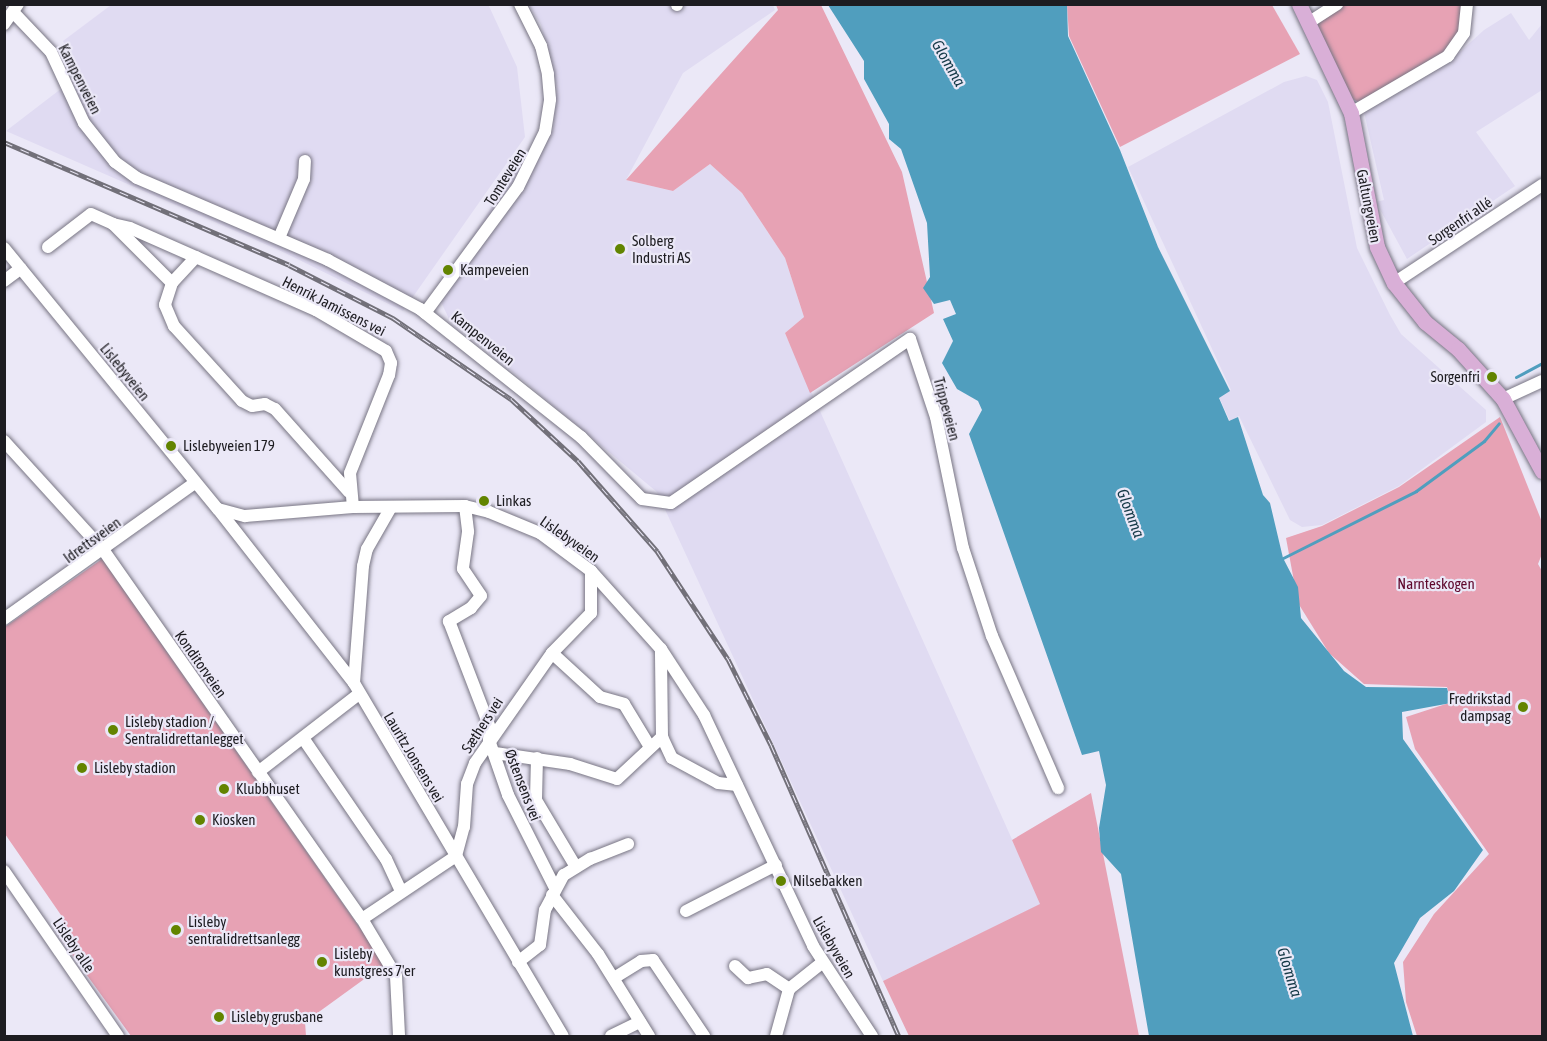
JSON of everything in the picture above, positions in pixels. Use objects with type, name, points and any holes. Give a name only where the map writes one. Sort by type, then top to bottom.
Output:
[{"type":"main road","name":"Galtungveien","points":[[1299,4],[1351,113],[1377,248],[1394,283],[1425,322],[1458,350],[1503,399],[1542,471]]},
{"type":"street","name":"Tomteveien","points":[[425,313],[518,188],[545,132],[550,99],[548,74],[541,46],[520,4]]},
{"type":"street","points":[[1308,23],[1337,4]]},
{"type":"street","points":[[1351,113],[1448,56],[1464,33],[1467,4]]},
{"type":"street","name":"Kampenveien","points":[[16,8],[51,52],[84,123],[115,162],[138,178],[373,281],[425,313],[581,437],[642,499]]},
{"type":"street","points":[[4,24],[16,8]]},
{"type":"street","points":[[279,238],[304,178],[305,161]]},
{"type":"street","name":"Sorgenfri allé","points":[[1394,283],[1542,185]]},
{"type":"street","name":"Henrik Jamissens vei","points":[[48,247],[75,222],[91,214],[315,310],[386,351],[391,363],[389,375],[357,452],[349,492],[353,507]]},
{"type":"street","name":"Henrik Jamissens vei","points":[[113,224],[172,283],[165,305],[174,326],[242,401],[252,406],[265,404],[275,409],[349,492]]},
{"type":"street","name":"Lislebyveien","points":[[6,252],[218,509],[245,516],[353,507],[390,509],[440,504],[465,506],[540,533],[591,571],[661,649],[704,715],[823,962],[872,1036]]},
{"type":"street","points":[[172,283],[196,258]]},
{"type":"street","points":[[4,281],[21,268]]},
{"type":"street","name":"Trippeveien","points":[[642,499],[671,503],[910,339],[936,417],[963,548],[992,636],[1058,788]]},
{"type":"street","points":[[1503,399],[1542,381]]},
{"type":"street","name":"Konditorveien","points":[[4,441],[104,551],[362,919],[396,976],[399,1036]]},
{"type":"street","name":"Idrettsveien","points":[[4,619],[104,551],[195,483]]},
{"type":"street","name":"Østensens vei","points":[[465,506],[468,532],[463,569],[481,596],[471,608],[448,621],[490,728],[489,740],[517,817],[554,891],[614,978],[649,1036]]},
{"type":"street","name":"Lauritz Jonsens vei","points":[[218,509],[357,688],[562,1036]]},
{"type":"street","points":[[258,772],[303,738],[357,688],[363,566],[367,549],[390,509]]},
{"type":"street","name":"Sæthers vei","points":[[456,856],[464,827],[470,774],[489,740],[552,653],[591,613],[591,571]]},
{"type":"street","points":[[661,649],[662,737],[672,758],[718,783],[738,785]]},
{"type":"street","points":[[552,653],[600,697],[624,704],[650,747]]},
{"type":"street","points":[[495,753],[537,758],[617,779],[662,737]]},
{"type":"street","points":[[303,738],[386,860],[401,891]]},
{"type":"street","points":[[537,758],[536,800],[576,867]]},
{"type":"street","points":[[518,962],[540,945],[543,917],[554,891],[576,867],[628,844]]},
{"type":"street","points":[[362,919],[456,856]]},
{"type":"street","points":[[686,911],[776,865]]},
{"type":"street","name":"Lisleby alle","points":[[4,871],[118,1036]]},
{"type":"street","points":[[614,978],[641,961],[653,960],[704,1036]]},
{"type":"street","points":[[776,1036],[789,989],[823,962]]},
{"type":"street","points":[[735,966],[748,978],[767,974],[789,989]]},
{"type":"street","points":[[611,1036],[640,1022]]},
{"type":"shaded area","points":[[488,4],[517,67],[525,137],[403,311],[281,251],[6,131],[79,75],[63,41],[111,5]]},
{"type":"shaded area","points":[[529,5],[773,5],[775,10],[683,73],[626,180],[673,191],[710,164],[742,193],[785,258],[804,317],[785,333],[1041,904],[883,981],[657,492],[449,319],[436,291],[533,144],[553,131],[557,87],[541,25]]},
{"type":"shaded area","points":[[1511,13],[1529,40],[1542,24],[1542,90],[1476,132],[1515,186],[1407,259],[1376,202],[1384,200],[1364,112],[1449,62],[1484,30]]},
{"type":"shaded area","points":[[1306,76],[1317,80],[1328,102],[1357,248],[1390,315],[1401,334],[1486,410],[1486,422],[1399,486],[1322,525],[1302,527],[1290,520],[1239,416],[1230,421],[1219,397],[1231,390],[1128,167],[1284,82]]},
{"type":"green space","points":[[776,5],[821,5],[902,172],[934,313],[810,393],[785,333],[804,317],[785,258],[742,193],[710,164],[673,191],[626,180],[778,10]]},
{"type":"green space","points":[[1067,5],[1272,5],[1300,54],[1120,147],[1069,36]]},
{"type":"green space","points":[[1343,5],[1464,5],[1457,38],[1445,53],[1361,103],[1350,98],[1315,27],[1318,20]]},
{"type":"green space","name":"Narnteskogen","points":[[1500,417],[1542,522],[1542,554],[1538,564],[1542,571],[1542,1036],[1417,1036],[1406,1002],[1403,962],[1434,914],[1489,854],[1415,749],[1406,717],[1452,702],[1447,687],[1364,684],[1329,653],[1298,603],[1286,538],[1322,526],[1399,487]]},
{"type":"green space","name":"Lisleby stadion / Sentralidrettanlegget","points":[[102,559],[385,964],[305,1022],[306,1036],[131,1036],[60,938],[63,918],[5,834],[5,627]]},
{"type":"green space","points":[[1091,793],[1139,1036],[909,1036],[883,981],[1040,904],[1012,840]]},
{"type":"water","name":"Glomma","points":[[828,5],[1067,5],[1068,36],[1120,150],[1158,247],[1230,391],[1219,398],[1229,421],[1238,417],[1263,495],[1270,503],[1283,558],[1298,587],[1301,618],[1344,671],[1366,687],[1447,688],[1451,703],[1402,712],[1403,739],[1483,850],[1454,891],[1420,918],[1394,963],[1413,1036],[1149,1036],[1121,874],[1101,852],[1099,828],[1106,785],[1099,751],[1082,755],[969,434],[982,410],[978,401],[957,389],[942,363],[953,341],[943,319],[956,314],[950,300],[934,304],[923,288],[930,277],[927,223],[901,149],[889,139],[889,124],[864,79],[864,61]]},
{"type":"waterway","points":[[1516,377],[1542,363]]},
{"type":"waterway","points":[[1283,558],[1416,491],[1484,441],[1499,423]]},
{"type":"railway","points":[[4,142],[289,265],[393,318],[511,399],[578,461],[657,551],[728,659],[771,745],[899,1036]]},
{"type":"place","name":"Solberg Industri AS","points":[[620,249]]},
{"type":"place","name":"Kampeveien","points":[[448,270]]},
{"type":"place","name":"Sorgenfri","points":[[1492,377]]},
{"type":"place","name":"Lislebyveien 179","points":[[171,446]]},
{"type":"place","name":"Linkas","points":[[484,501]]},
{"type":"place","name":"Fredrikstad dampsag","points":[[1523,707]]},
{"type":"place","name":"Lisleby stadion / Sentralidrettanlegget","points":[[113,730]]},
{"type":"place","name":"Lisleby stadion","points":[[82,768]]},
{"type":"place","name":"Klubbhuset","points":[[224,789]]},
{"type":"place","name":"Kiosken","points":[[200,820]]},
{"type":"place","name":"Nilsebakken","points":[[781,881]]},
{"type":"place","name":"Lisleby sentralidrettsanlegg","points":[[176,930]]},
{"type":"place","name":"Lisleby kunstgress 7'er","points":[[322,962]]},
{"type":"place","name":"Lisleby grusbane","points":[[219,1017]]}]
